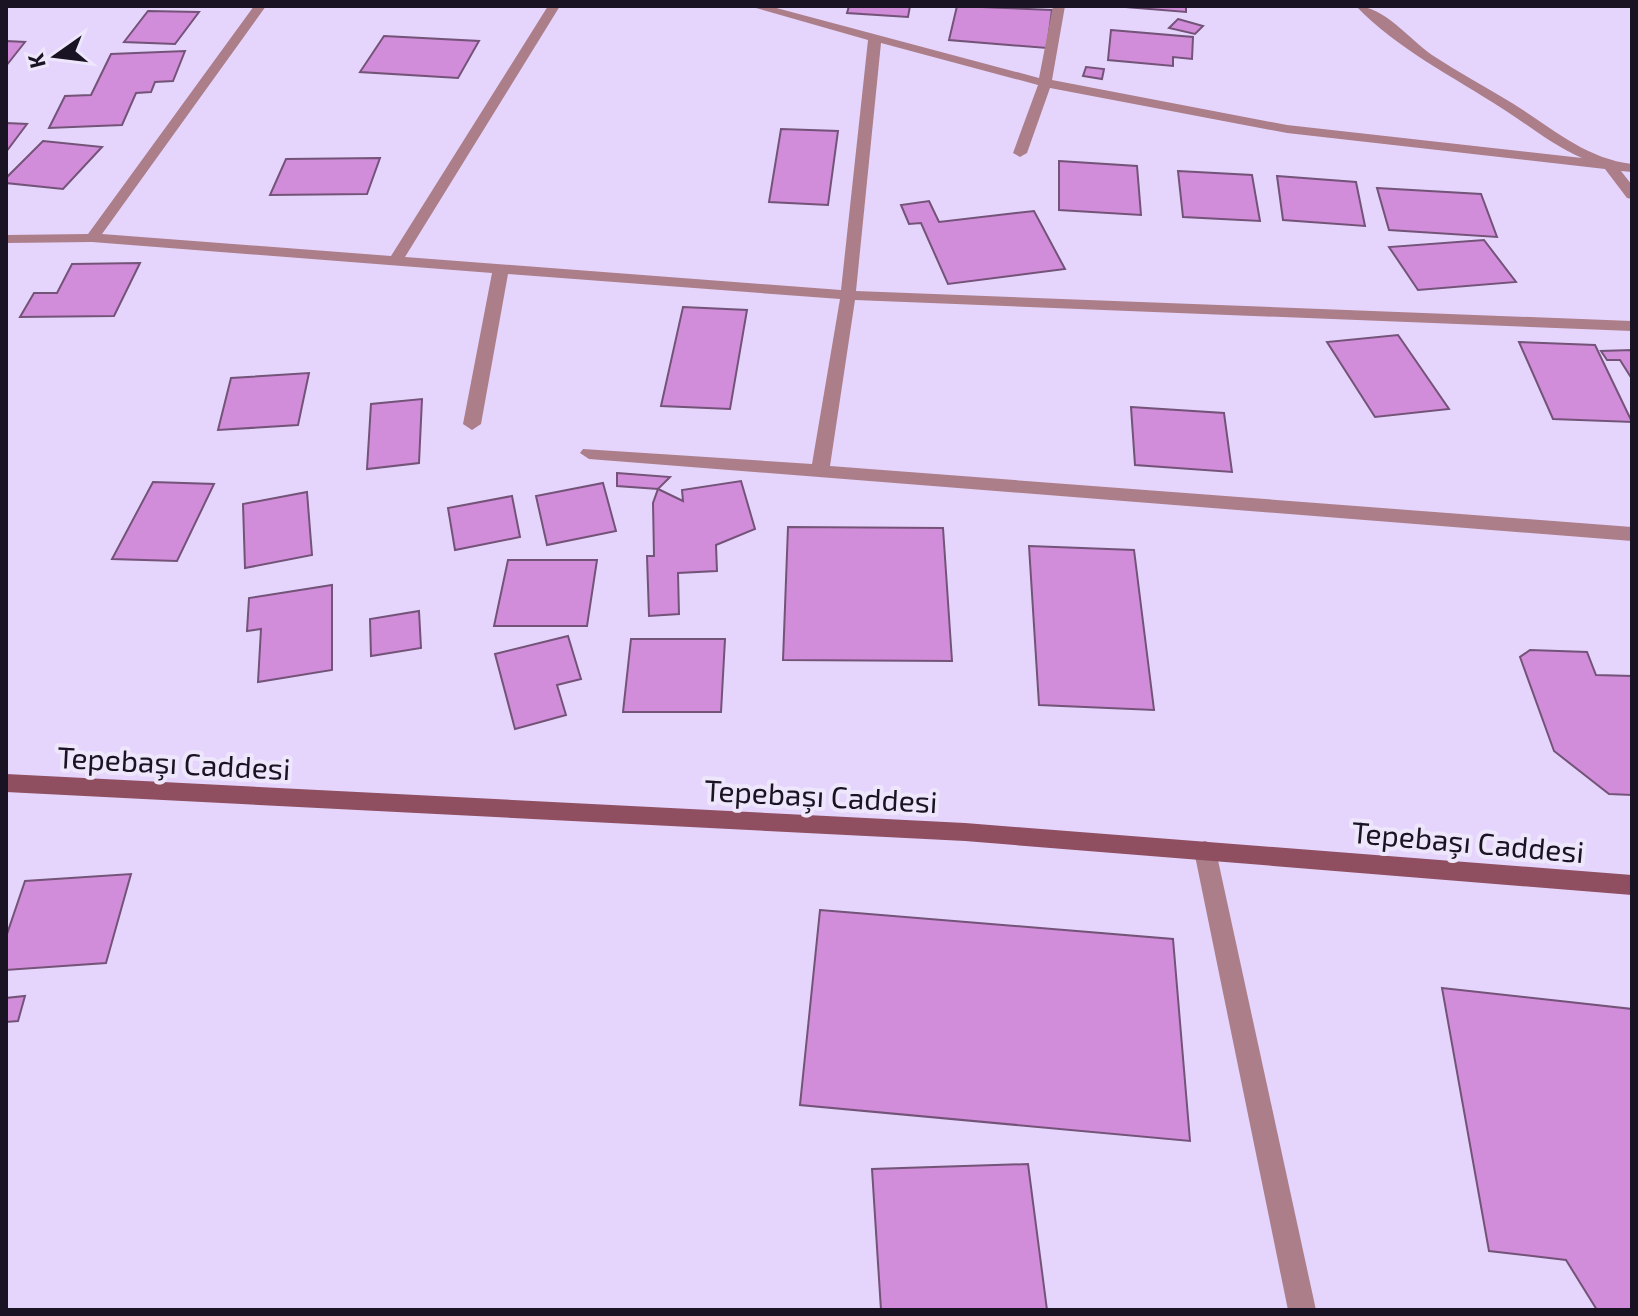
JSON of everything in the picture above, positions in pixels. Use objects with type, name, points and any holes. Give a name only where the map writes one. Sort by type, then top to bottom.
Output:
[{"type":"main road","name":"Tepebaşı Caddesi","points":[[6,783],[965,832],[1632,885]]},
{"type":"street","points":[[92,238],[260,6]]},
{"type":"street","points":[[396,260],[554,6]]},
{"type":"street","points":[[755,6],[1045,83],[1287,129],[1632,168]]},
{"type":"street","points":[[1020,153],[1045,83],[1059,6]]},
{"type":"street","points":[[1362,6],[1427,57],[1511,108],[1557,142],[1609,165],[1632,195]]},
{"type":"street","points":[[820,471],[848,295],[875,36]]},
{"type":"street","points":[[6,239],[92,238],[848,295],[1632,326]]},
{"type":"street","points":[[472,424],[501,268]]},
{"type":"street","points":[[589,453],[1632,534]]},
{"type":"street","points":[[1205,851],[1302,1310]]},
{"type":"building","points":[[849,6],[910,6],[908,17],[847,13]]},
{"type":"building","points":[[957,6],[1052,10],[1047,48],[949,40]]},
{"type":"building","points":[[1113,6],[1186,6],[1186,12]]},
{"type":"building","points":[[148,11],[199,12],[175,44],[124,42]]},
{"type":"building","points":[[1178,19],[1203,26],[1195,34],[1169,28]]},
{"type":"building","points":[[1111,30],[1193,37],[1192,59],[1173,57],[1173,66],[1108,60]]},
{"type":"building","points":[[384,36],[479,41],[458,78],[360,72]]},
{"type":"building","points":[[6,41],[25,42],[6,66]]},
{"type":"building","points":[[185,51],[173,81],[155,82],[151,92],[136,93],[122,125],[49,128],[65,96],[91,95],[111,54]]},
{"type":"building","points":[[1086,67],[1104,69],[1102,79],[1083,76]]},
{"type":"building","points":[[6,123],[27,124],[6,152]]},
{"type":"building","points":[[781,129],[838,131],[828,205],[769,202]]},
{"type":"building","points":[[43,141],[102,147],[63,189],[6,183],[6,178]]},
{"type":"building","points":[[380,158],[367,194],[270,195],[286,159]]},
{"type":"building","points":[[1059,161],[1137,166],[1141,215],[1059,210]]},
{"type":"building","points":[[1178,171],[1252,175],[1260,221],[1183,217]]},
{"type":"building","points":[[1277,176],[1356,182],[1365,226],[1283,220]]},
{"type":"building","points":[[1377,188],[1481,194],[1497,237],[1389,230]]},
{"type":"building","points":[[929,201],[939,222],[1034,211],[1065,269],[948,284],[921,223],[909,224],[901,205]]},
{"type":"building","points":[[1484,240],[1516,282],[1418,290],[1389,247]]},
{"type":"building","points":[[140,263],[114,316],[20,317],[34,293],[57,293],[72,264]]},
{"type":"building","points":[[683,307],[747,310],[730,409],[661,406]]},
{"type":"building","points":[[1398,335],[1449,409],[1375,417],[1327,342]]},
{"type":"building","points":[[1519,342],[1595,345],[1632,422],[1553,419]]},
{"type":"building","points":[[1632,350],[1632,379],[1620,360],[1607,360],[1601,351]]},
{"type":"building","points":[[309,373],[298,425],[218,430],[231,378]]},
{"type":"building","points":[[422,399],[419,463],[367,469],[371,404]]},
{"type":"building","points":[[1131,407],[1224,413],[1232,472],[1135,465]]},
{"type":"building","points":[[617,473],[670,477],[658,489],[617,486]]},
{"type":"building","points":[[741,481],[755,529],[716,545],[717,571],[678,573],[679,614],[649,616],[647,556],[654,556],[653,503],[658,489],[683,501],[682,490]]},
{"type":"building","points":[[153,482],[214,484],[177,561],[112,559]]},
{"type":"building","points":[[603,483],[616,531],[547,545],[536,496]]},
{"type":"building","points":[[307,492],[312,555],[245,568],[243,504]]},
{"type":"building","points":[[512,496],[520,537],[455,550],[448,508]]},
{"type":"building","points":[[788,527],[943,528],[952,661],[783,660]]},
{"type":"building","points":[[1029,546],[1134,550],[1154,710],[1039,705]]},
{"type":"building","points":[[508,560],[597,560],[587,626],[494,626]]},
{"type":"building","points":[[332,585],[332,670],[258,682],[261,629],[247,631],[249,598]]},
{"type":"building","points":[[419,611],[421,648],[371,656],[370,619]]},
{"type":"building","points":[[568,636],[581,679],[557,685],[566,715],[515,729],[495,654]]},
{"type":"building","points":[[631,639],[725,639],[721,712],[623,712]]},
{"type":"building","points":[[1530,650],[1587,652],[1596,675],[1632,676],[1632,795],[1609,794],[1554,751],[1520,657]]},
{"type":"building","points":[[131,874],[106,963],[6,970],[6,937],[25,881]]},
{"type":"building","points":[[820,910],[1173,939],[1190,1141],[800,1105]]},
{"type":"building","points":[[1442,988],[1632,1009],[1632,1310],[1597,1310],[1566,1260],[1489,1251]]},
{"type":"building","points":[[25,996],[18,1021],[6,1022],[6,998]]},
{"type":"building","points":[[1028,1164],[1047,1310],[881,1310],[872,1169]]}]
